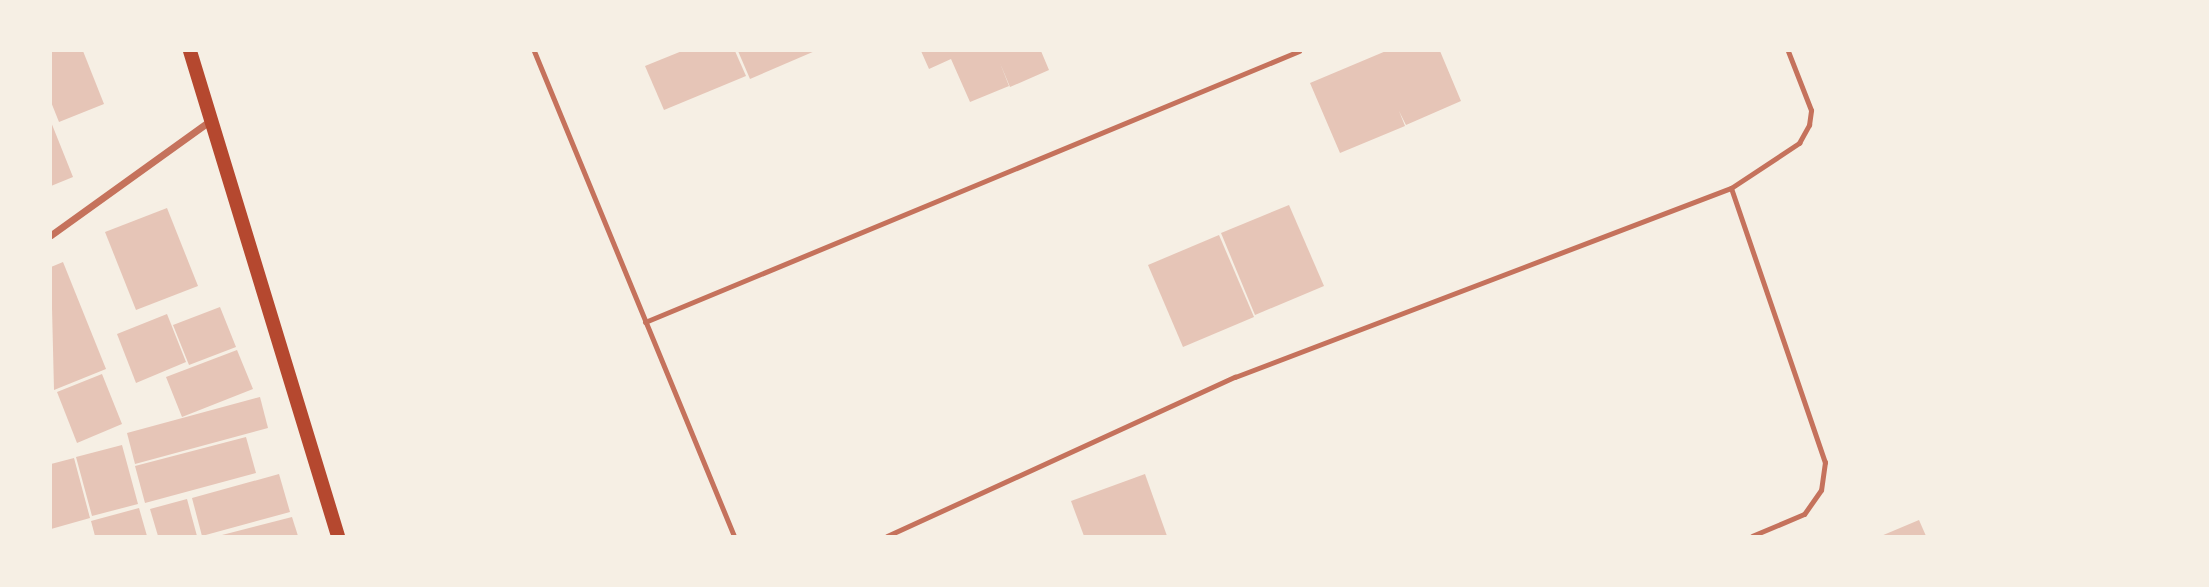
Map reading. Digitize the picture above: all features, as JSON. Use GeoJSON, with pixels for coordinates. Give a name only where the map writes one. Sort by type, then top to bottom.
{"type":"FeatureCollection","features":[{"type":"Feature","properties":{"kind":"main road"},"geometry":{"type":"LineString","coordinates":[[190,51],[208,122],[338,536]]}},
{"type":"Feature","properties":{"kind":"street"},"geometry":{"type":"LineString","coordinates":[[51,235],[208,122]]}},
{"type":"Feature","properties":{"kind":"lane"},"geometry":{"type":"LineString","coordinates":[[534,51],[734,536]]}},
{"type":"Feature","properties":{"kind":"lane"},"geometry":{"type":"LineString","coordinates":[[645,322],[1299,51]]}},
{"type":"Feature","properties":{"kind":"lane"},"geometry":{"type":"LineString","coordinates":[[887,536],[1235,377],[1731,188],[1799,143],[1809,125],[1811,110],[1788,51]]}},
{"type":"Feature","properties":{"kind":"lane"},"geometry":{"type":"LineString","coordinates":[[1731,188],[1825,462],[1821,490],[1804,514],[1752,536]]}},
{"type":"Feature","properties":{"kind":"building"},"geometry":{"type":"Polygon","coordinates":[[[51,51],[83,51],[104,104],[59,122],[51,102],[51,51]]]}},
{"type":"Feature","properties":{"kind":"building"},"geometry":{"type":"Polygon","coordinates":[[[682,51],[735,51],[746,76],[664,110],[645,66],[682,51]]]}},
{"type":"Feature","properties":{"kind":"building"},"geometry":{"type":"Polygon","coordinates":[[[738,51],[815,51],[750,79],[738,51]]]}},
{"type":"Feature","properties":{"kind":"building"},"geometry":{"type":"Polygon","coordinates":[[[921,51],[1041,51],[1049,70],[1010,87],[1000,63],[1009,86],[970,102],[951,59],[929,69],[921,51]]]}},
{"type":"Feature","properties":{"kind":"building"},"geometry":{"type":"Polygon","coordinates":[[[1386,51],[1440,51],[1461,101],[1406,125],[1399,111],[1405,126],[1340,153],[1310,83],[1386,51]]]}},
{"type":"Feature","properties":{"kind":"building"},"geometry":{"type":"Polygon","coordinates":[[[51,122],[73,177],[51,186],[51,122]]]}},
{"type":"Feature","properties":{"kind":"building"},"geometry":{"type":"Polygon","coordinates":[[[1289,205],[1324,286],[1255,315],[1221,233],[1289,205]]]}},
{"type":"Feature","properties":{"kind":"building"},"geometry":{"type":"Polygon","coordinates":[[[167,208],[198,286],[136,310],[105,232],[167,208]]]}},
{"type":"Feature","properties":{"kind":"building"},"geometry":{"type":"Polygon","coordinates":[[[1219,235],[1254,317],[1183,347],[1148,265],[1219,235]]]}},
{"type":"Feature","properties":{"kind":"building"},"geometry":{"type":"Polygon","coordinates":[[[63,262],[106,369],[54,390],[51,267],[63,262]]]}},
{"type":"Feature","properties":{"kind":"building"},"geometry":{"type":"Polygon","coordinates":[[[220,307],[236,347],[189,365],[173,325],[220,307]]]}},
{"type":"Feature","properties":{"kind":"building"},"geometry":{"type":"Polygon","coordinates":[[[167,314],[186,362],[136,383],[117,334],[167,314]]]}},
{"type":"Feature","properties":{"kind":"building"},"geometry":{"type":"Polygon","coordinates":[[[237,350],[253,389],[182,417],[166,377],[237,350]]]}},
{"type":"Feature","properties":{"kind":"building"},"geometry":{"type":"Polygon","coordinates":[[[102,374],[122,424],[77,443],[57,392],[102,374]]]}},
{"type":"Feature","properties":{"kind":"building"},"geometry":{"type":"Polygon","coordinates":[[[260,397],[268,428],[135,464],[127,433],[260,397]]]}},
{"type":"Feature","properties":{"kind":"building"},"geometry":{"type":"Polygon","coordinates":[[[246,437],[256,473],[145,503],[135,466],[246,437]]]}},
{"type":"Feature","properties":{"kind":"building"},"geometry":{"type":"Polygon","coordinates":[[[122,445],[138,504],[92,516],[76,457],[122,445]]]}},
{"type":"Feature","properties":{"kind":"building"},"geometry":{"type":"Polygon","coordinates":[[[74,458],[90,518],[51,529],[51,464],[74,458]]]}},
{"type":"Feature","properties":{"kind":"building"},"geometry":{"type":"Polygon","coordinates":[[[279,474],[290,512],[202,536],[192,498],[279,474]]]}},
{"type":"Feature","properties":{"kind":"building"},"geometry":{"type":"Polygon","coordinates":[[[1145,474],[1167,536],[1084,536],[1071,501],[1145,474]]]}},
{"type":"Feature","properties":{"kind":"building"},"geometry":{"type":"Polygon","coordinates":[[[187,499],[197,536],[158,536],[150,509],[187,499]]]}},
{"type":"Feature","properties":{"kind":"building"},"geometry":{"type":"Polygon","coordinates":[[[139,508],[147,536],[95,536],[91,521],[139,508]]]}},
{"type":"Feature","properties":{"kind":"building"},"geometry":{"type":"Polygon","coordinates":[[[292,517],[298,536],[222,536],[222,535],[292,517]]]}},
{"type":"Feature","properties":{"kind":"building"},"geometry":{"type":"Polygon","coordinates":[[[1919,520],[1926,536],[1881,536],[1919,520]]]}}]}
